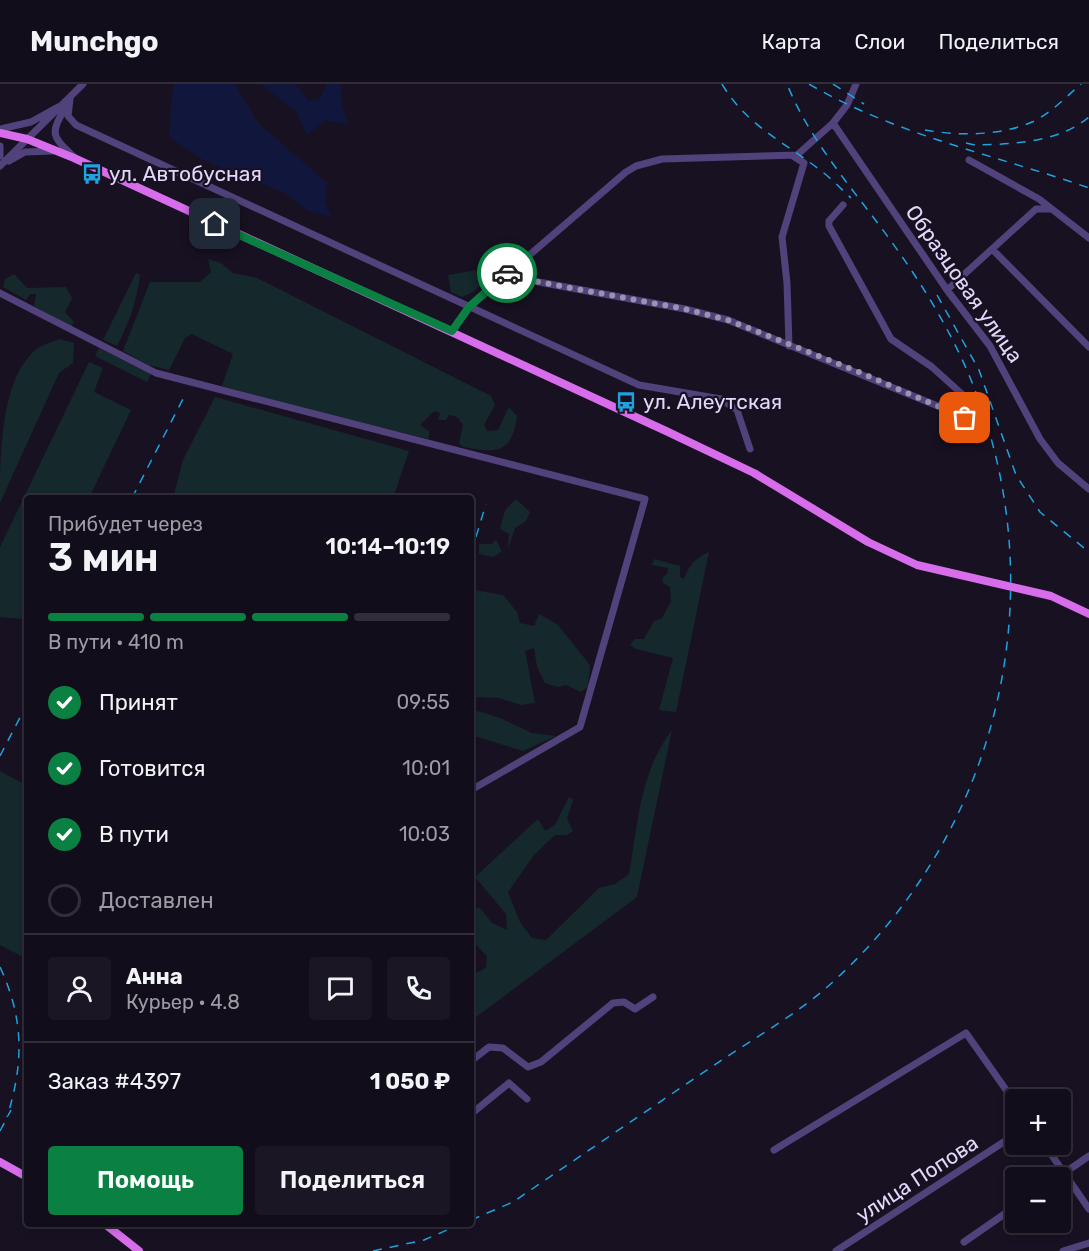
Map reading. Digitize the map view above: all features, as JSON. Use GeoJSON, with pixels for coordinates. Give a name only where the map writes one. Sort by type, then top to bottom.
{"type":"FeatureCollection","features":[{"type":"Feature","properties":{"kind":"main road"},"geometry":{"type":"LineString","coordinates":[[0,131],[74,158],[452,331],[754,473],[868,542],[917,565],[1051,596],[1089,614]]}},
{"type":"Feature","properties":{"kind":"main road"},"geometry":{"type":"LineString","coordinates":[[0,1162],[24,1175]]}},
{"type":"Feature","properties":{"kind":"main road"},"geometry":{"type":"LineString","coordinates":[[112,1227],[139,1251]]}},
{"type":"Feature","properties":{"kind":"street"},"geometry":{"type":"LineString","coordinates":[[0,167],[83,84]]}},
{"type":"Feature","properties":{"kind":"street"},"geometry":{"type":"LineString","coordinates":[[452,331],[469,307],[508,272],[636,166],[662,159],[794,156],[816,141],[833,123],[847,105],[856,84]]}},
{"type":"Feature","properties":{"kind":"street"},"geometry":{"type":"LineString","coordinates":[[0,131],[31,122],[70,99]]}},
{"type":"Feature","properties":{"kind":"street"},"geometry":{"type":"LineString","coordinates":[[70,99],[55,124],[54,132],[57,141],[74,158]]}},
{"type":"Feature","properties":{"kind":"street"},"geometry":{"type":"LineString","coordinates":[[70,99],[68,116],[76,125],[469,307],[639,385],[721,399],[737,410],[750,449]]}},
{"type":"Feature","properties":{"kind":"street","name":"Образцовая улица"},"geometry":{"type":"LineString","coordinates":[[833,123],[947,290],[1004,368],[1040,439],[1058,463],[1089,489]]}},
{"type":"Feature","properties":{"kind":"street"},"geometry":{"type":"LineString","coordinates":[[0,146],[0,156]]}},
{"type":"Feature","properties":{"kind":"street"},"geometry":{"type":"LineString","coordinates":[[0,167],[25,152],[47,150],[62,153]]}},
{"type":"Feature","properties":{"kind":"street"},"geometry":{"type":"LineString","coordinates":[[789,346],[787,283],[782,237],[804,163],[794,156]]}},
{"type":"Feature","properties":{"kind":"street"},"geometry":{"type":"LineString","coordinates":[[969,160],[1008,180],[1053,210],[1089,238]]}},
{"type":"Feature","properties":{"kind":"street"},"geometry":{"type":"LineString","coordinates":[[508,272],[517,278],[685,309],[728,320],[859,372],[963,418],[969,417],[973,404],[932,367],[889,336],[829,226],[830,221],[843,205]]}},
{"type":"Feature","properties":{"kind":"street"},"geometry":{"type":"LineString","coordinates":[[947,290],[1036,209],[1053,210]]}},
{"type":"Feature","properties":{"kind":"street"},"geometry":{"type":"LineString","coordinates":[[993,249],[1089,347]]}},
{"type":"Feature","properties":{"kind":"street"},"geometry":{"type":"LineString","coordinates":[[0,293],[156,373],[645,499],[580,727],[474,788]]}},
{"type":"Feature","properties":{"kind":"street"},"geometry":{"type":"LineString","coordinates":[[474,1059],[489,1047],[503,1048],[528,1067],[541,1062],[613,1003],[624,1002],[635,1009],[653,997]]}},
{"type":"Feature","properties":{"kind":"street"},"geometry":{"type":"LineString","coordinates":[[774,1150],[966,1033],[1005,1089]]}},
{"type":"Feature","properties":{"kind":"street"},"geometry":{"type":"LineString","coordinates":[[474,1111],[508,1083],[527,1099]]}},
{"type":"Feature","properties":{"kind":"street","name":"улица Попова"},"geometry":{"type":"LineString","coordinates":[[836,1251],[1005,1141]]}},
{"type":"Feature","properties":{"kind":"street"},"geometry":{"type":"LineString","coordinates":[[1071,1169],[1089,1156]]}},
{"type":"Feature","properties":{"kind":"street"},"geometry":{"type":"LineString","coordinates":[[1071,1188],[1089,1209]]}},
{"type":"Feature","properties":{"kind":"street"},"geometry":{"type":"LineString","coordinates":[[964,1242],[1005,1214]]}},
{"type":"Feature","properties":{"kind":"street"},"geometry":{"type":"LineString","coordinates":[[1063,1251],[1089,1243]]}},
{"type":"Feature","properties":{"kind":"green space"},"geometry":{"type":"Polygon","coordinates":[[[208,259],[221,263],[233,273],[257,278],[491,396],[495,405],[484,425],[487,431],[498,430],[509,407],[517,416],[511,438],[506,445],[493,450],[463,447],[459,443],[463,425],[457,417],[449,415],[446,420],[438,420],[440,413],[434,411],[420,425],[429,431],[429,439],[323,414],[222,386],[233,354],[192,334],[185,338],[169,370],[148,365],[123,351],[150,282],[200,282],[211,272],[208,259]]]}},
{"type":"Feature","properties":{"kind":"green space"},"geometry":{"type":"Polygon","coordinates":[[[494,267],[495,272],[473,292],[462,297],[451,292],[448,275],[494,267]]]}},
{"type":"Feature","properties":{"kind":"green space"},"geometry":{"type":"Polygon","coordinates":[[[136,273],[140,275],[135,303],[117,346],[103,340],[136,273]]]}},
{"type":"Feature","properties":{"kind":"green space"},"geometry":{"type":"Polygon","coordinates":[[[14,274],[27,288],[66,287],[72,298],[65,312],[74,322],[71,327],[34,306],[36,294],[30,294],[26,300],[3,287],[5,279],[14,274]]]}},
{"type":"Feature","properties":{"kind":"green space"},"geometry":{"type":"Polygon","coordinates":[[[59,339],[74,343],[73,363],[59,373],[0,503],[2,441],[9,397],[25,361],[38,348],[59,339]]]}},
{"type":"Feature","properties":{"kind":"green space"},"geometry":{"type":"Polygon","coordinates":[[[99,348],[151,374],[147,382],[95,356],[99,348]]]}},
{"type":"Feature","properties":{"kind":"green space"},"geometry":{"type":"Polygon","coordinates":[[[89,362],[103,368],[94,392],[131,410],[90,495],[25,495],[89,362]]]}},
{"type":"Feature","properties":{"kind":"green space"},"geometry":{"type":"Polygon","coordinates":[[[215,397],[409,451],[394,495],[174,495],[183,460],[215,397]]]}},
{"type":"Feature","properties":{"kind":"green space"},"geometry":{"type":"Polygon","coordinates":[[[24,497],[24,619],[0,617],[0,547],[24,497]]]}},
{"type":"Feature","properties":{"kind":"green space"},"geometry":{"type":"Polygon","coordinates":[[[516,499],[530,512],[526,521],[515,528],[508,549],[509,534],[500,529],[505,510],[516,499]]]}},
{"type":"Feature","properties":{"kind":"green space"},"geometry":{"type":"Polygon","coordinates":[[[496,540],[502,551],[494,557],[479,554],[479,544],[492,544],[496,540]]]}},
{"type":"Feature","properties":{"kind":"green space"},"geometry":{"type":"Polygon","coordinates":[[[709,552],[676,712],[659,710],[673,658],[636,649],[630,645],[635,639],[644,639],[654,621],[662,618],[671,601],[670,587],[663,583],[662,578],[667,574],[668,568],[652,565],[654,559],[680,566],[680,577],[684,579],[693,562],[709,552]]]}},
{"type":"Feature","properties":{"kind":"green space"},"geometry":{"type":"Polygon","coordinates":[[[474,590],[503,595],[517,612],[520,623],[534,626],[539,614],[557,624],[590,665],[588,687],[581,692],[566,685],[558,687],[545,683],[537,667],[534,648],[525,651],[535,703],[521,705],[499,698],[474,697],[474,590]]]}},
{"type":"Feature","properties":{"kind":"green space"},"geometry":{"type":"Polygon","coordinates":[[[478,711],[500,718],[532,733],[556,736],[523,751],[474,736],[474,712],[478,711]]]}},
{"type":"Feature","properties":{"kind":"green space"},"geometry":{"type":"Polygon","coordinates":[[[672,730],[637,897],[474,1019],[474,974],[486,968],[487,956],[474,943],[474,909],[480,908],[492,923],[507,930],[506,914],[475,877],[538,819],[545,831],[555,825],[569,797],[573,800],[567,819],[573,831],[567,835],[555,835],[534,855],[508,892],[520,922],[532,938],[546,940],[599,888],[615,884],[629,874],[642,799],[661,746],[672,730]]]}},
{"type":"Feature","properties":{"kind":"green space"},"geometry":{"type":"Polygon","coordinates":[[[0,771],[22,783],[24,780],[24,957],[0,945],[0,771]]]}},
{"type":"Feature","properties":{"kind":"water"},"geometry":{"type":"Polygon","coordinates":[[[173,84],[235,84],[258,123],[327,183],[325,201],[331,217],[306,210],[285,193],[203,160],[169,137],[173,84]]]}},
{"type":"Feature","properties":{"kind":"water"},"geometry":{"type":"Polygon","coordinates":[[[261,84],[295,84],[309,101],[321,98],[326,84],[340,84],[342,105],[348,125],[326,120],[307,135],[297,112],[261,84]]]}},
{"type":"Feature","properties":{"kind":"railway"},"geometry":{"type":"LineString","coordinates":[[722,84],[742,111],[754,122],[824,173],[851,198]]}},
{"type":"Feature","properties":{"kind":"railway"},"geometry":{"type":"LineString","coordinates":[[474,1219],[513,1202],[788,1017],[826,988],[886,926],[935,856],[972,781],[997,701],[1009,618],[1009,534],[994,450],[966,368],[941,319],[902,256],[834,166],[808,126],[787,84]]}},
{"type":"Feature","properties":{"kind":"railway"},"geometry":{"type":"LineString","coordinates":[[809,84],[842,102],[911,131],[1089,188]]}},
{"type":"Feature","properties":{"kind":"railway"},"geometry":{"type":"LineString","coordinates":[[833,84],[864,104]]}},
{"type":"Feature","properties":{"kind":"railway"},"geometry":{"type":"LineString","coordinates":[[925,130],[979,134],[1020,127],[1045,115],[1081,84]]}},
{"type":"Feature","properties":{"kind":"railway"},"geometry":{"type":"LineString","coordinates":[[966,143],[990,145],[1035,140],[1063,132],[1089,117]]}},
{"type":"Feature","properties":{"kind":"railway"},"geometry":{"type":"LineString","coordinates":[[937,295],[979,370],[1016,475],[1040,512],[1089,552]]}},
{"type":"Feature","properties":{"kind":"railway"},"geometry":{"type":"LineString","coordinates":[[134,495],[186,393]]}},
{"type":"Feature","properties":{"kind":"railway"},"geometry":{"type":"LineString","coordinates":[[474,543],[486,504]]}},
{"type":"Feature","properties":{"kind":"railway"},"geometry":{"type":"LineString","coordinates":[[0,756],[24,710]]}},
{"type":"Feature","properties":{"kind":"railway"},"geometry":{"type":"LineString","coordinates":[[0,967],[14,1005],[19,1041],[19,1060],[7,1117]]}},
{"type":"Feature","properties":{"kind":"railway"},"geometry":{"type":"LineString","coordinates":[[0,1131],[11,1110]]}},
{"type":"Feature","properties":{"kind":"railway"},"geometry":{"type":"LineString","coordinates":[[373,1251],[424,1240],[454,1227]]}},
{"type":"Feature","properties":{"kind":"way so far"},"geometry":{"type":"LineString","coordinates":[[507,273],[517,278],[685,309],[728,320],[822,360],[859,372],[965,418]]}},
{"type":"Feature","properties":{"kind":"place","name":"ул. Автобусная"},"geometry":{"type":"Point","coordinates":[92,174]}},
{"type":"Feature","properties":{"kind":"place","name":"ул. Алеутская"},"geometry":{"type":"Point","coordinates":[626,402]}},
{"type":"Feature","properties":{"kind":"route"},"geometry":{"type":"LineString","coordinates":[[215,224],[452,331],[469,307],[507,273]]}}]}
